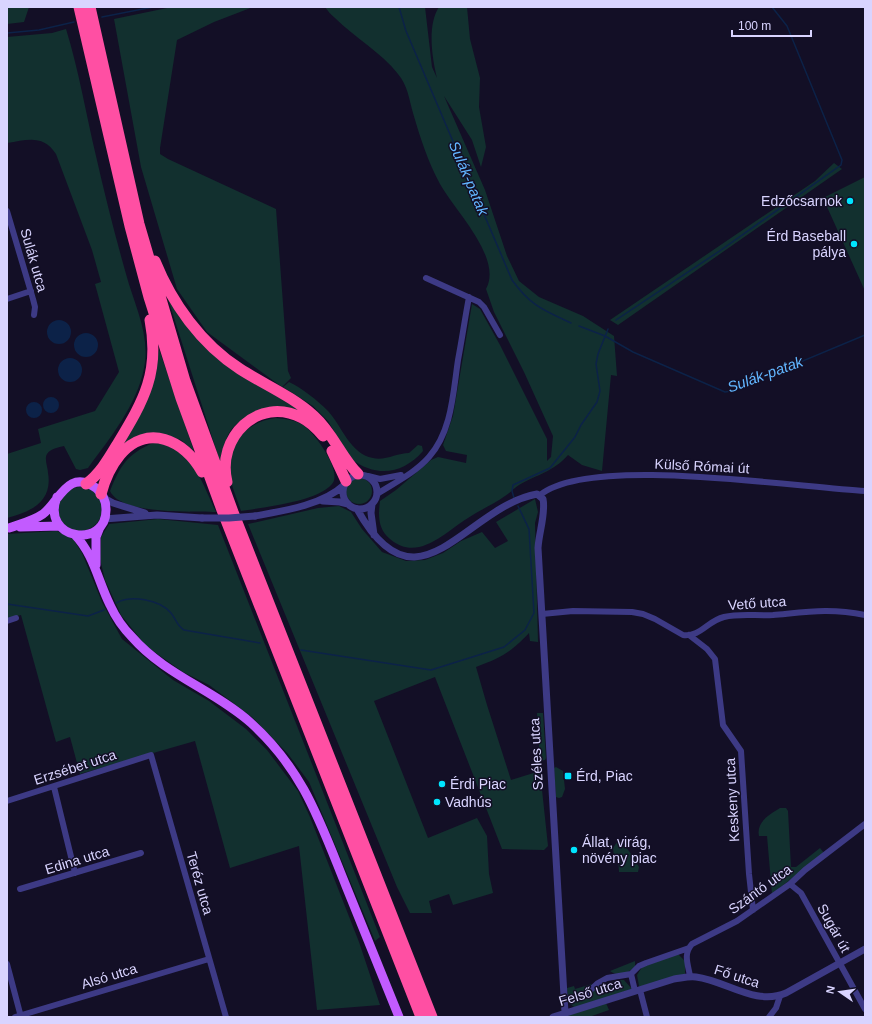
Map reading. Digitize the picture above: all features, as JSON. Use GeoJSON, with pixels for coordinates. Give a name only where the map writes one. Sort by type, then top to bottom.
{"type":"FeatureCollection","features":[{"type":"Feature","properties":{"kind":"highway"},"geometry":{"type":"LineString","coordinates":[[80,7],[138,257],[170,364],[432,1017]]}},
{"type":"Feature","properties":{"kind":"highway"},"geometry":{"type":"LineString","coordinates":[[90,7],[130,190],[149,263],[181,368],[228,511],[422,1017]]}},
{"type":"Feature","properties":{"kind":"highway"},"geometry":{"type":"LineString","coordinates":[[130,190],[140,210],[151,251],[160,272],[186,318],[204,339],[227,360],[295,401],[315,416],[327,430],[348,465],[363,476]]}},
{"type":"Feature","properties":{"kind":"highway"},"geometry":{"type":"LineString","coordinates":[[86,484],[99,472],[134,417],[144,396],[151,373],[153,348],[152,330],[138,257]]}},
{"type":"Feature","properties":{"kind":"highway"},"geometry":{"type":"LineString","coordinates":[[228,511],[231,495],[225,470],[228,449],[234,435],[240,428],[263,415],[273,413],[288,414],[299,416],[310,423],[328,444],[345,483]]}},
{"type":"Feature","properties":{"kind":"highway"},"geometry":{"type":"LineString","coordinates":[[103,496],[109,470],[123,452],[140,441],[158,438],[173,442],[184,448],[192,456],[228,511]]}},
{"type":"Feature","properties":{"kind":"main road"},"geometry":{"type":"LineString","coordinates":[[8,529],[44,514],[67,486],[78,483],[94,487],[103,496],[106,509],[96,537],[96,570]]}},
{"type":"Feature","properties":{"kind":"main road"},"geometry":{"type":"LineString","coordinates":[[57,497],[54,512],[60,526],[68,533],[75,535],[88,534],[102,523]]}},
{"type":"Feature","properties":{"kind":"main road"},"geometry":{"type":"LineString","coordinates":[[8,529],[60,526]]}},
{"type":"Feature","properties":{"kind":"main road"},"geometry":{"type":"LineString","coordinates":[[75,535],[86,548],[114,612],[138,644],[157,661],[207,691],[251,724],[279,754],[302,784],[318,816],[399,1017]]}},
{"type":"Feature","properties":{"kind":"street","name":"Sulák utca"},"geometry":{"type":"LineString","coordinates":[[7,211],[35,308],[34,315]]}},
{"type":"Feature","properties":{"kind":"street"},"geometry":{"type":"LineString","coordinates":[[426,278],[469,297],[484,307],[500,335]]}},
{"type":"Feature","properties":{"kind":"street"},"geometry":{"type":"LineString","coordinates":[[7,299],[30,291]]}},
{"type":"Feature","properties":{"kind":"street"},"geometry":{"type":"LineString","coordinates":[[376,494],[416,469],[435,450],[447,423],[469,297]]}},
{"type":"Feature","properties":{"kind":"street"},"geometry":{"type":"LineString","coordinates":[[103,496],[134,510],[156,515],[229,518],[255,516],[318,501],[334,494],[345,483],[363,476],[380,479],[393,478],[409,473]]}},
{"type":"Feature","properties":{"kind":"street","name":"Külső Római út"},"geometry":{"type":"LineString","coordinates":[[540,495],[550,488],[566,483],[598,477],[628,475],[730,479],[865,491]]}},
{"type":"Feature","properties":{"kind":"street"},"geometry":{"type":"LineString","coordinates":[[363,476],[375,484],[376,494],[372,504],[371,514],[374,535]]}},
{"type":"Feature","properties":{"kind":"street"},"geometry":{"type":"LineString","coordinates":[[345,483],[343,495],[348,504]]}},
{"type":"Feature","properties":{"kind":"street"},"geometry":{"type":"LineString","coordinates":[[318,501],[348,504],[357,509],[369,530],[380,542],[395,552],[408,556],[424,556],[447,546],[485,518],[506,506],[532,495],[540,495]]}},
{"type":"Feature","properties":{"kind":"street","name":"Széles utca"},"geometry":{"type":"LineString","coordinates":[[540,495],[544,504],[538,548],[565,1014]]}},
{"type":"Feature","properties":{"kind":"street"},"geometry":{"type":"LineString","coordinates":[[357,509],[368,507],[372,504]]}},
{"type":"Feature","properties":{"kind":"street"},"geometry":{"type":"LineString","coordinates":[[102,523],[156,515]]}},
{"type":"Feature","properties":{"kind":"street","name":"Vető utca"},"geometry":{"type":"LineString","coordinates":[[689,636],[702,631],[719,618],[734,615],[772,615],[825,610],[865,615]]}},
{"type":"Feature","properties":{"kind":"street"},"geometry":{"type":"LineString","coordinates":[[542,614],[573,611],[632,612],[643,614],[683,635],[689,636]]}},
{"type":"Feature","properties":{"kind":"street"},"geometry":{"type":"LineString","coordinates":[[7,621],[16,618]]}},
{"type":"Feature","properties":{"kind":"street","name":"Keskeny utca"},"geometry":{"type":"LineString","coordinates":[[689,636],[707,649],[715,659],[723,725],[741,751],[748,874],[752,910]]}},
{"type":"Feature","properties":{"kind":"street","name":"Erzsébet utca"},"geometry":{"type":"LineString","coordinates":[[7,801],[151,755]]}},
{"type":"Feature","properties":{"kind":"street","name":"Teréz utca"},"geometry":{"type":"LineString","coordinates":[[151,755],[226,1017]]}},
{"type":"Feature","properties":{"kind":"street"},"geometry":{"type":"LineString","coordinates":[[54,787],[75,873]]}},
{"type":"Feature","properties":{"kind":"street","name":"Szántó utca"},"geometry":{"type":"LineString","coordinates":[[688,948],[692,944],[733,924],[790,884],[805,870],[865,824]]}},
{"type":"Feature","properties":{"kind":"street","name":"Edina utca"},"geometry":{"type":"LineString","coordinates":[[20,889],[141,853]]}},
{"type":"Feature","properties":{"kind":"street","name":"Sugár út"},"geometry":{"type":"LineString","coordinates":[[790,884],[801,893],[865,1009]]}},
{"type":"Feature","properties":{"kind":"street"},"geometry":{"type":"LineString","coordinates":[[688,948],[686,956],[690,976]]}},
{"type":"Feature","properties":{"kind":"street","name":"Felső utca"},"geometry":{"type":"LineString","coordinates":[[583,997],[607,978],[631,974],[646,963],[688,948]]}},
{"type":"Feature","properties":{"kind":"street","name":"Fő utca"},"geometry":{"type":"LineString","coordinates":[[637,991],[690,976],[770,998],[780,996],[865,949]]}},
{"type":"Feature","properties":{"kind":"street","name":"Alsó utca"},"geometry":{"type":"LineString","coordinates":[[19,1016],[209,959]]}},
{"type":"Feature","properties":{"kind":"street"},"geometry":{"type":"LineString","coordinates":[[7,964],[19,1016]]}},
{"type":"Feature","properties":{"kind":"street","name":"Felső utca"},"geometry":{"type":"LineString","coordinates":[[553,1017],[637,991],[631,974]]}},
{"type":"Feature","properties":{"kind":"street"},"geometry":{"type":"LineString","coordinates":[[637,991],[647,1017]]}},
{"type":"Feature","properties":{"kind":"street"},"geometry":{"type":"LineString","coordinates":[[769,1017],[776,1008],[780,996]]}},
{"type":"Feature","properties":{"kind":"green space"},"geometry":{"type":"Polygon","coordinates":[[[7,7],[29,7],[24,22],[7,24],[7,7]]]}},
{"type":"Feature","properties":{"kind":"green space"},"geometry":{"type":"Polygon","coordinates":[[[172,7],[253,7],[214,22],[177,40],[160,154],[276,209],[288,371],[291,378],[282,387],[207,332],[177,289],[141,167],[114,19],[172,7]]]}},
{"type":"Feature","properties":{"kind":"green space"},"geometry":{"type":"Polygon","coordinates":[[[325,7],[425,7],[432,67],[437,78],[432,51],[432,32],[435,14],[439,7],[467,7],[470,39],[480,78],[479,107],[486,147],[481,167],[472,140],[444,96],[485,190],[507,256],[519,281],[539,297],[583,316],[614,336],[617,376],[611,375],[602,471],[582,465],[568,455],[551,469],[519,485],[501,499],[473,515],[441,537],[421,547],[411,548],[400,546],[386,535],[380,522],[380,501],[396,490],[431,460],[438,457],[466,463],[467,455],[446,451],[443,445],[453,416],[472,304],[480,309],[500,345],[547,439],[547,461],[551,457],[553,436],[524,372],[494,312],[486,289],[490,277],[488,263],[483,249],[436,176],[421,140],[404,83],[384,59],[343,25],[325,7]]]}},
{"type":"Feature","properties":{"kind":"green space"},"geometry":{"type":"Polygon","coordinates":[[[66,29],[79,77],[110,215],[126,274],[141,320],[146,356],[140,382],[129,408],[114,433],[88,468],[80,470],[76,469],[64,446],[50,451],[46,456],[49,483],[44,498],[32,509],[7,518],[7,454],[41,443],[38,429],[95,411],[119,372],[95,284],[101,282],[92,250],[56,154],[46,143],[40,141],[28,140],[7,143],[7,37],[52,33],[66,29]]]}},
{"type":"Feature","properties":{"kind":"green space"},"geometry":{"type":"Polygon","coordinates":[[[834,163],[842,169],[618,325],[610,320],[815,181],[834,163]]]}},
{"type":"Feature","properties":{"kind":"green space","name":"Érd Baseball pálya"},"geometry":{"type":"Polygon","coordinates":[[[865,177],[865,291],[823,198],[865,177]]]}},
{"type":"Feature","properties":{"kind":"green space"},"geometry":{"type":"Polygon","coordinates":[[[168,299],[180,318],[303,412],[277,407],[262,409],[250,415],[239,422],[231,430],[225,442],[220,462],[168,299]]]}},
{"type":"Feature","properties":{"kind":"green space"},"geometry":{"type":"Polygon","coordinates":[[[159,349],[194,451],[181,440],[167,435],[116,454],[152,386],[159,349]]]}},
{"type":"Feature","properties":{"kind":"green space"},"geometry":{"type":"Polygon","coordinates":[[[289,382],[304,391],[324,407],[333,417],[352,445],[365,455],[378,459],[386,458],[409,453],[418,445],[422,446],[423,451],[407,465],[398,469],[380,471],[361,465],[351,459],[328,421],[313,406],[283,387],[289,382]]]}},
{"type":"Feature","properties":{"kind":"green space"},"geometry":{"type":"Polygon","coordinates":[[[276,418],[297,422],[308,429],[314,436],[331,462],[334,471],[332,484],[325,490],[315,495],[290,503],[241,511],[231,482],[230,458],[233,448],[245,431],[254,425],[276,418]]]}},
{"type":"Feature","properties":{"kind":"green space"},"geometry":{"type":"Polygon","coordinates":[[[153,443],[173,446],[186,455],[201,479],[216,512],[175,511],[142,508],[117,499],[110,491],[117,474],[131,456],[153,443]]]}},
{"type":"Feature","properties":{"kind":"green space"},"geometry":{"type":"Polygon","coordinates":[[[359,478],[368,482],[372,491],[368,500],[359,504],[350,500],[346,491],[350,482],[359,478]]]}},
{"type":"Feature","properties":{"kind":"green space"},"geometry":{"type":"Polygon","coordinates":[[[80,487],[92,491],[98,497],[102,509],[98,521],[92,527],[80,531],[68,527],[62,521],[58,509],[62,497],[68,491],[80,487]]]}},
{"type":"Feature","properties":{"kind":"green space"},"geometry":{"type":"Polygon","coordinates":[[[535,499],[538,512],[535,523],[538,642],[530,641],[529,633],[505,654],[476,667],[511,780],[540,771],[548,846],[544,850],[502,849],[435,677],[374,701],[428,838],[477,818],[487,836],[489,874],[493,893],[453,905],[449,894],[429,901],[432,913],[410,913],[397,887],[248,524],[318,508],[339,506],[351,512],[362,529],[382,552],[406,561],[425,560],[443,553],[461,541],[482,532],[495,548],[508,541],[496,522],[535,499]]]}},
{"type":"Feature","properties":{"kind":"green space"},"geometry":{"type":"Polygon","coordinates":[[[158,519],[218,525],[380,937],[375,941],[309,782],[288,754],[252,717],[209,685],[183,672],[146,646],[121,615],[105,580],[100,559],[101,537],[109,524],[158,519]]]}},
{"type":"Feature","properties":{"kind":"green space"},"geometry":{"type":"Polygon","coordinates":[[[57,531],[73,539],[82,553],[102,602],[122,639],[173,680],[209,701],[246,729],[267,750],[298,791],[310,817],[359,942],[380,1005],[317,1010],[299,846],[230,868],[195,741],[80,774],[70,737],[56,742],[21,615],[7,619],[7,534],[57,531]]]}},
{"type":"Feature","properties":{"kind":"green space"},"geometry":{"type":"Polygon","coordinates":[[[537,713],[543,713],[546,758],[545,760],[540,761],[537,713]]]}},
{"type":"Feature","properties":{"kind":"green space"},"geometry":{"type":"Polygon","coordinates":[[[556,767],[563,771],[565,789],[562,797],[559,798],[556,797],[554,768],[556,767]]]}},
{"type":"Feature","properties":{"kind":"green space"},"geometry":{"type":"Polygon","coordinates":[[[780,808],[786,808],[788,811],[791,867],[796,867],[820,848],[824,853],[772,894],[767,836],[759,836],[759,831],[765,819],[780,808]]]}},
{"type":"Feature","properties":{"kind":"green space"},"geometry":{"type":"Polygon","coordinates":[[[617,842],[630,852],[639,867],[638,872],[619,872],[618,857],[614,857],[613,848],[617,842]]]}},
{"type":"Feature","properties":{"kind":"green space"},"geometry":{"type":"Polygon","coordinates":[[[678,954],[685,961],[685,974],[640,987],[639,986],[637,975],[642,967],[678,954]]]}},
{"type":"Feature","properties":{"kind":"green space"},"geometry":{"type":"Polygon","coordinates":[[[635,961],[635,967],[629,971],[616,974],[610,971],[635,961]]]}},
{"type":"Feature","properties":{"kind":"green space"},"geometry":{"type":"Polygon","coordinates":[[[624,980],[632,989],[575,1008],[568,1002],[567,988],[574,986],[575,989],[592,984],[586,992],[578,996],[579,1000],[584,999],[600,985],[624,980]]]}},
{"type":"Feature","properties":{"kind":"green space"},"geometry":{"type":"Polygon","coordinates":[[[606,1003],[609,1010],[589,1017],[562,1017],[606,1003]]]}},
{"type":"Feature","properties":{"kind":"water"},"geometry":{"type":"Polygon","coordinates":[[[59,320],[68,323],[71,332],[68,341],[59,344],[50,341],[47,332],[50,323],[59,320]]]}},
{"type":"Feature","properties":{"kind":"water"},"geometry":{"type":"Polygon","coordinates":[[[86,333],[95,336],[98,345],[95,354],[86,357],[77,354],[74,345],[77,336],[86,333]]]}},
{"type":"Feature","properties":{"kind":"water"},"geometry":{"type":"Polygon","coordinates":[[[70,358],[79,361],[82,370],[79,379],[70,382],[61,379],[58,370],[61,361],[70,358]]]}},
{"type":"Feature","properties":{"kind":"water"},"geometry":{"type":"Polygon","coordinates":[[[51,397],[58,402],[59,405],[54,412],[51,413],[44,408],[43,405],[48,398],[51,397]]]}},
{"type":"Feature","properties":{"kind":"water"},"geometry":{"type":"Polygon","coordinates":[[[34,402],[41,407],[42,410],[37,417],[34,418],[27,413],[26,410],[31,403],[34,402]]]}},
{"type":"Feature","properties":{"kind":"waterway","name":"Sulák-patak"},"geometry":{"type":"LineString","coordinates":[[102,17],[153,7]]}},
{"type":"Feature","properties":{"kind":"waterway","name":"Sulák-patak"},"geometry":{"type":"LineString","coordinates":[[399,7],[406,31],[512,280],[532,302],[571,323]]}},
{"type":"Feature","properties":{"kind":"waterway"},"geometry":{"type":"LineString","coordinates":[[616,320],[721,250],[841,165],[842,160],[787,26],[772,7]]}},
{"type":"Feature","properties":{"kind":"waterway","name":"Sulák-patak"},"geometry":{"type":"LineString","coordinates":[[7,33],[39,30],[74,22]]}},
{"type":"Feature","properties":{"kind":"waterway","name":"Sulák-patak"},"geometry":{"type":"LineString","coordinates":[[579,326],[605,336],[633,352],[725,392],[731,391],[865,335]]}},
{"type":"Feature","properties":{"kind":"waterway"},"geometry":{"type":"LineString","coordinates":[[514,498],[512,491],[513,485],[550,468],[575,437],[581,425],[597,402],[600,391],[596,364],[598,354],[608,329]]}},
{"type":"Feature","properties":{"kind":"waterway"},"geometry":{"type":"LineString","coordinates":[[301,650],[431,670],[504,647],[525,630],[534,613],[529,529],[518,506]]}},
{"type":"Feature","properties":{"kind":"waterway"},"geometry":{"type":"LineString","coordinates":[[116,603],[129,599],[145,600],[159,604],[166,608],[184,630],[260,643]]}},
{"type":"Feature","properties":{"kind":"waterway"},"geometry":{"type":"LineString","coordinates":[[7,604],[88,616],[104,610]]}},
{"type":"Feature","properties":{"kind":"place","name":"Edzőcsarnok"},"geometry":{"type":"Point","coordinates":[850,201]}},
{"type":"Feature","properties":{"kind":"place","name":"Érd Baseball pálya"},"geometry":{"type":"Point","coordinates":[854,244]}},
{"type":"Feature","properties":{"kind":"place","name":"Érd, Piac"},"geometry":{"type":"Point","coordinates":[568,776]}},
{"type":"Feature","properties":{"kind":"place","name":"Érdi Piac"},"geometry":{"type":"Point","coordinates":[442,784]}},
{"type":"Feature","properties":{"kind":"place","name":"Vadhús"},"geometry":{"type":"Point","coordinates":[437,802]}},
{"type":"Feature","properties":{"kind":"place","name":"Állat, virág, növény piac"},"geometry":{"type":"Point","coordinates":[574,850]}}]}
